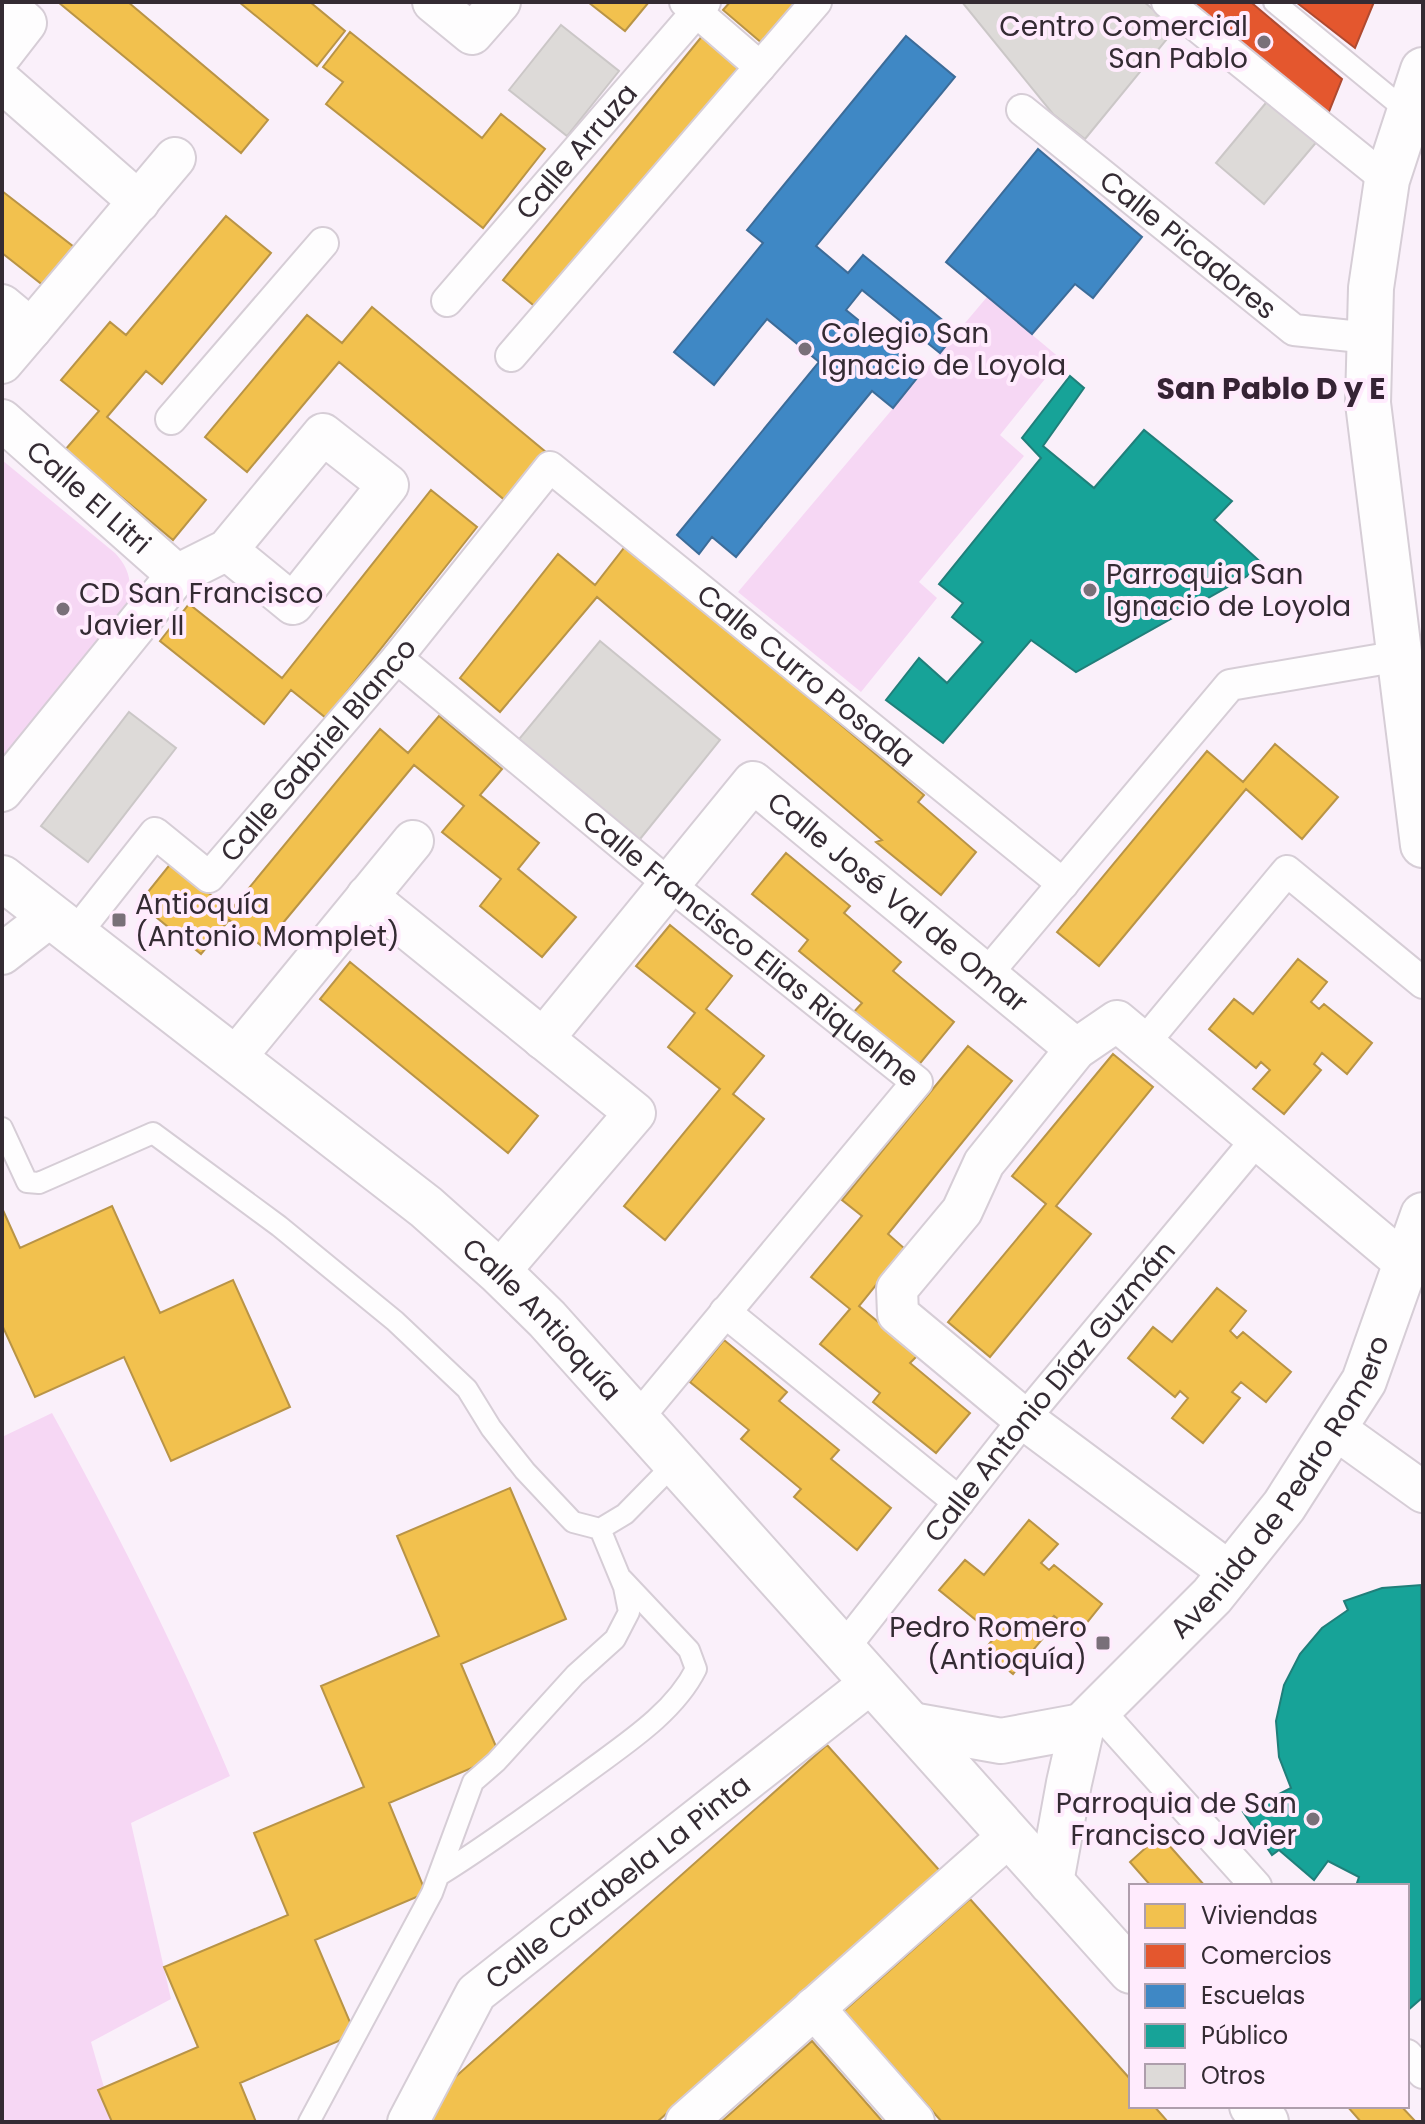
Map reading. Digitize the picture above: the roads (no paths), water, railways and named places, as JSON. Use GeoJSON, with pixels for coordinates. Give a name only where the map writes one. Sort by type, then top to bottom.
{"type":"FeatureCollection","features":[{"type":"Feature","properties":{"kind":"street"},"geometry":{"type":"LineString","coordinates":[[2,2],[26,23],[2,54]]}},
{"type":"Feature","properties":{"kind":"street"},"geometry":{"type":"LineString","coordinates":[[433,2],[472,34],[500,2]]}},
{"type":"Feature","properties":{"kind":"street"},"geometry":{"type":"LineString","coordinates":[[511,356],[816,2]]}},
{"type":"Feature","properties":{"kind":"street"},"geometry":{"type":"LineString","coordinates":[[1167,2],[1387,180]]}},
{"type":"Feature","properties":{"kind":"street"},"geometry":{"type":"LineString","coordinates":[[695,5],[760,67]]}},
{"type":"Feature","properties":{"kind":"street","name":"Calle Arruza"},"geometry":{"type":"LineString","coordinates":[[447,301],[695,5]]}},
{"type":"Feature","properties":{"kind":"street"},"geometry":{"type":"LineString","coordinates":[[1423,70],[1387,180],[1371,288],[1368,403],[1420,796],[1423,845]]}},
{"type":"Feature","properties":{"kind":"street"},"geometry":{"type":"LineString","coordinates":[[2,82],[139,202]]}},
{"type":"Feature","properties":{"kind":"street","name":"Calle Picadores"},"geometry":{"type":"LineString","coordinates":[[1022,110],[1294,330],[1370,338]]}},
{"type":"Feature","properties":{"kind":"street"},"geometry":{"type":"LineString","coordinates":[[2,363],[16,317],[139,202],[175,158]]}},
{"type":"Feature","properties":{"kind":"street"},"geometry":{"type":"LineString","coordinates":[[171,419],[323,243]]}},
{"type":"Feature","properties":{"kind":"street","name":"Calle El Litri"},"geometry":{"type":"LineString","coordinates":[[2,420],[177,575]]}},
{"type":"Feature","properties":{"kind":"street","name":"Calle Gabriel Blanco"},"geometry":{"type":"LineString","coordinates":[[2,954],[63,925],[155,833],[209,877],[397,658],[550,467]]}},
{"type":"Feature","properties":{"kind":"street","name":"Calle Curro Posada"},"geometry":{"type":"LineString","coordinates":[[550,467],[1063,884]]}},
{"type":"Feature","properties":{"kind":"street"},"geometry":{"type":"LineString","coordinates":[[2,791],[177,575],[227,550]]}},
{"type":"Feature","properties":{"kind":"street"},"geometry":{"type":"LineString","coordinates":[[986,975],[1230,685],[1400,656]]}},
{"type":"Feature","properties":{"kind":"street","name":"Calle Francisco Elias Riquelme"},"geometry":{"type":"LineString","coordinates":[[397,658],[669,884],[917,1082],[637,1419]]}},
{"type":"Feature","properties":{"kind":"street","name":"Calle José Val de Omar"},"geometry":{"type":"LineString","coordinates":[[543,1039],[753,782],[1076,1049]]}},
{"type":"Feature","properties":{"kind":"street"},"geometry":{"type":"LineString","coordinates":[[234,1059],[413,841]]}},
{"type":"Feature","properties":{"kind":"street"},"geometry":{"type":"LineString","coordinates":[[1145,1042],[1287,871],[1423,983]]}},
{"type":"Feature","properties":{"kind":"street","name":"Calle Antioquía"},"geometry":{"type":"LineString","coordinates":[[2,878],[426,1207],[499,1272],[547,1319],[1129,1969]]}},
{"type":"Feature","properties":{"kind":"street"},"geometry":{"type":"LineString","coordinates":[[367,896],[635,1113],[499,1272]]}},
{"type":"Feature","properties":{"kind":"street"},"geometry":{"type":"LineString","coordinates":[[1232,1574],[1024,1419],[898,1314],[897,1289],[962,1211],[984,1163],[1076,1049],[1117,1021],[1406,1264]]}},
{"type":"Feature","properties":{"kind":"street","name":"Calle Antonio Díaz Guzmán"},"geometry":{"type":"LineString","coordinates":[[843,1649],[1024,1419],[1258,1138]]}},
{"type":"Feature","properties":{"kind":"street","name":"Avenida de Pedro Romero"},"geometry":{"type":"LineString","coordinates":[[1090,1718],[1232,1574],[1284,1506],[1364,1381],[1423,1215]]}},
{"type":"Feature","properties":{"kind":"street"},"geometry":{"type":"LineString","coordinates":[[725,1312],[959,1502]]}},
{"type":"Feature","properties":{"kind":"street"},"geometry":{"type":"LineString","coordinates":[[1334,1428],[1423,1492]]}},
{"type":"Feature","properties":{"kind":"street","name":"Calle Carabela La Pinta"},"geometry":{"type":"LineString","coordinates":[[408,2122],[476,1993],[872,1682]]}},
{"type":"Feature","properties":{"kind":"street"},"geometry":{"type":"LineString","coordinates":[[911,1725],[1001,1741],[1090,1718]]}},
{"type":"Feature","properties":{"kind":"street"},"geometry":{"type":"LineString","coordinates":[[1051,1882],[1069,1783],[1090,1718]]}},
{"type":"Feature","properties":{"kind":"street"},"geometry":{"type":"LineString","coordinates":[[1090,1718],[1254,1884]]}},
{"type":"Feature","properties":{"kind":"street"},"geometry":{"type":"LineString","coordinates":[[686,2122],[1010,1835]]}},
{"type":"Feature","properties":{"kind":"street"},"geometry":{"type":"LineString","coordinates":[[814,2008],[914,2122]]}},
{"type":"Feature","properties":{"kind":"street"},"geometry":{"type":"LineString","coordinates":[[1409,2057],[1423,2073]]}},
{"type":"Feature","properties":{"kind":"lane"},"geometry":{"type":"LineString","coordinates":[[1274,2],[1409,113]]}},
{"type":"Feature","properties":{"kind":"lane"},"geometry":{"type":"LineString","coordinates":[[2,1128],[27,1182],[39,1183],[153,1133],[279,1226],[395,1321],[467,1389],[516,1460],[573,1522],[600,1529],[625,1514],[676,1462]]}},
{"type":"Feature","properties":{"kind":"lane"},"geometry":{"type":"LineString","coordinates":[[309,2122],[441,1874],[473,1782],[496,1762],[575,1675],[615,1639],[629,1612],[620,1576],[600,1529]]}},
{"type":"Feature","properties":{"kind":"lane"},"geometry":{"type":"LineString","coordinates":[[441,1874],[492,1843],[639,1733],[687,1688],[696,1669],[689,1650],[620,1576]]}},
{"type":"Feature","properties":{"kind":"place","name":"Centro Comercial San Pablo"},"geometry":{"type":"Point","coordinates":[1264,42]}},
{"type":"Feature","properties":{"kind":"place","name":"Colegio San Ignacio de Loyola"},"geometry":{"type":"Point","coordinates":[805,349]}},
{"type":"Feature","properties":{"kind":"place","name":"Parroquia San Ignacio de Loyola"},"geometry":{"type":"Point","coordinates":[1090,590]}},
{"type":"Feature","properties":{"kind":"place","name":"CD San Francisco Javier II"},"geometry":{"type":"Point","coordinates":[63,609]}},
{"type":"Feature","properties":{"kind":"place","name":"Antioquía (Antonio Momplet)"},"geometry":{"type":"Point","coordinates":[119,920]}},
{"type":"Feature","properties":{"kind":"place","name":"Pedro Romero (Antioquía)"},"geometry":{"type":"Point","coordinates":[1103,1643]}},
{"type":"Feature","properties":{"kind":"place","name":"Parroquia de San Francisco Javier"},"geometry":{"type":"Point","coordinates":[1313,1819]}},
{"type":"Feature","properties":{"kind":"district","name":"San Pablo D y E"},"geometry":{"type":"Point","coordinates":[1271,388]}}]}
